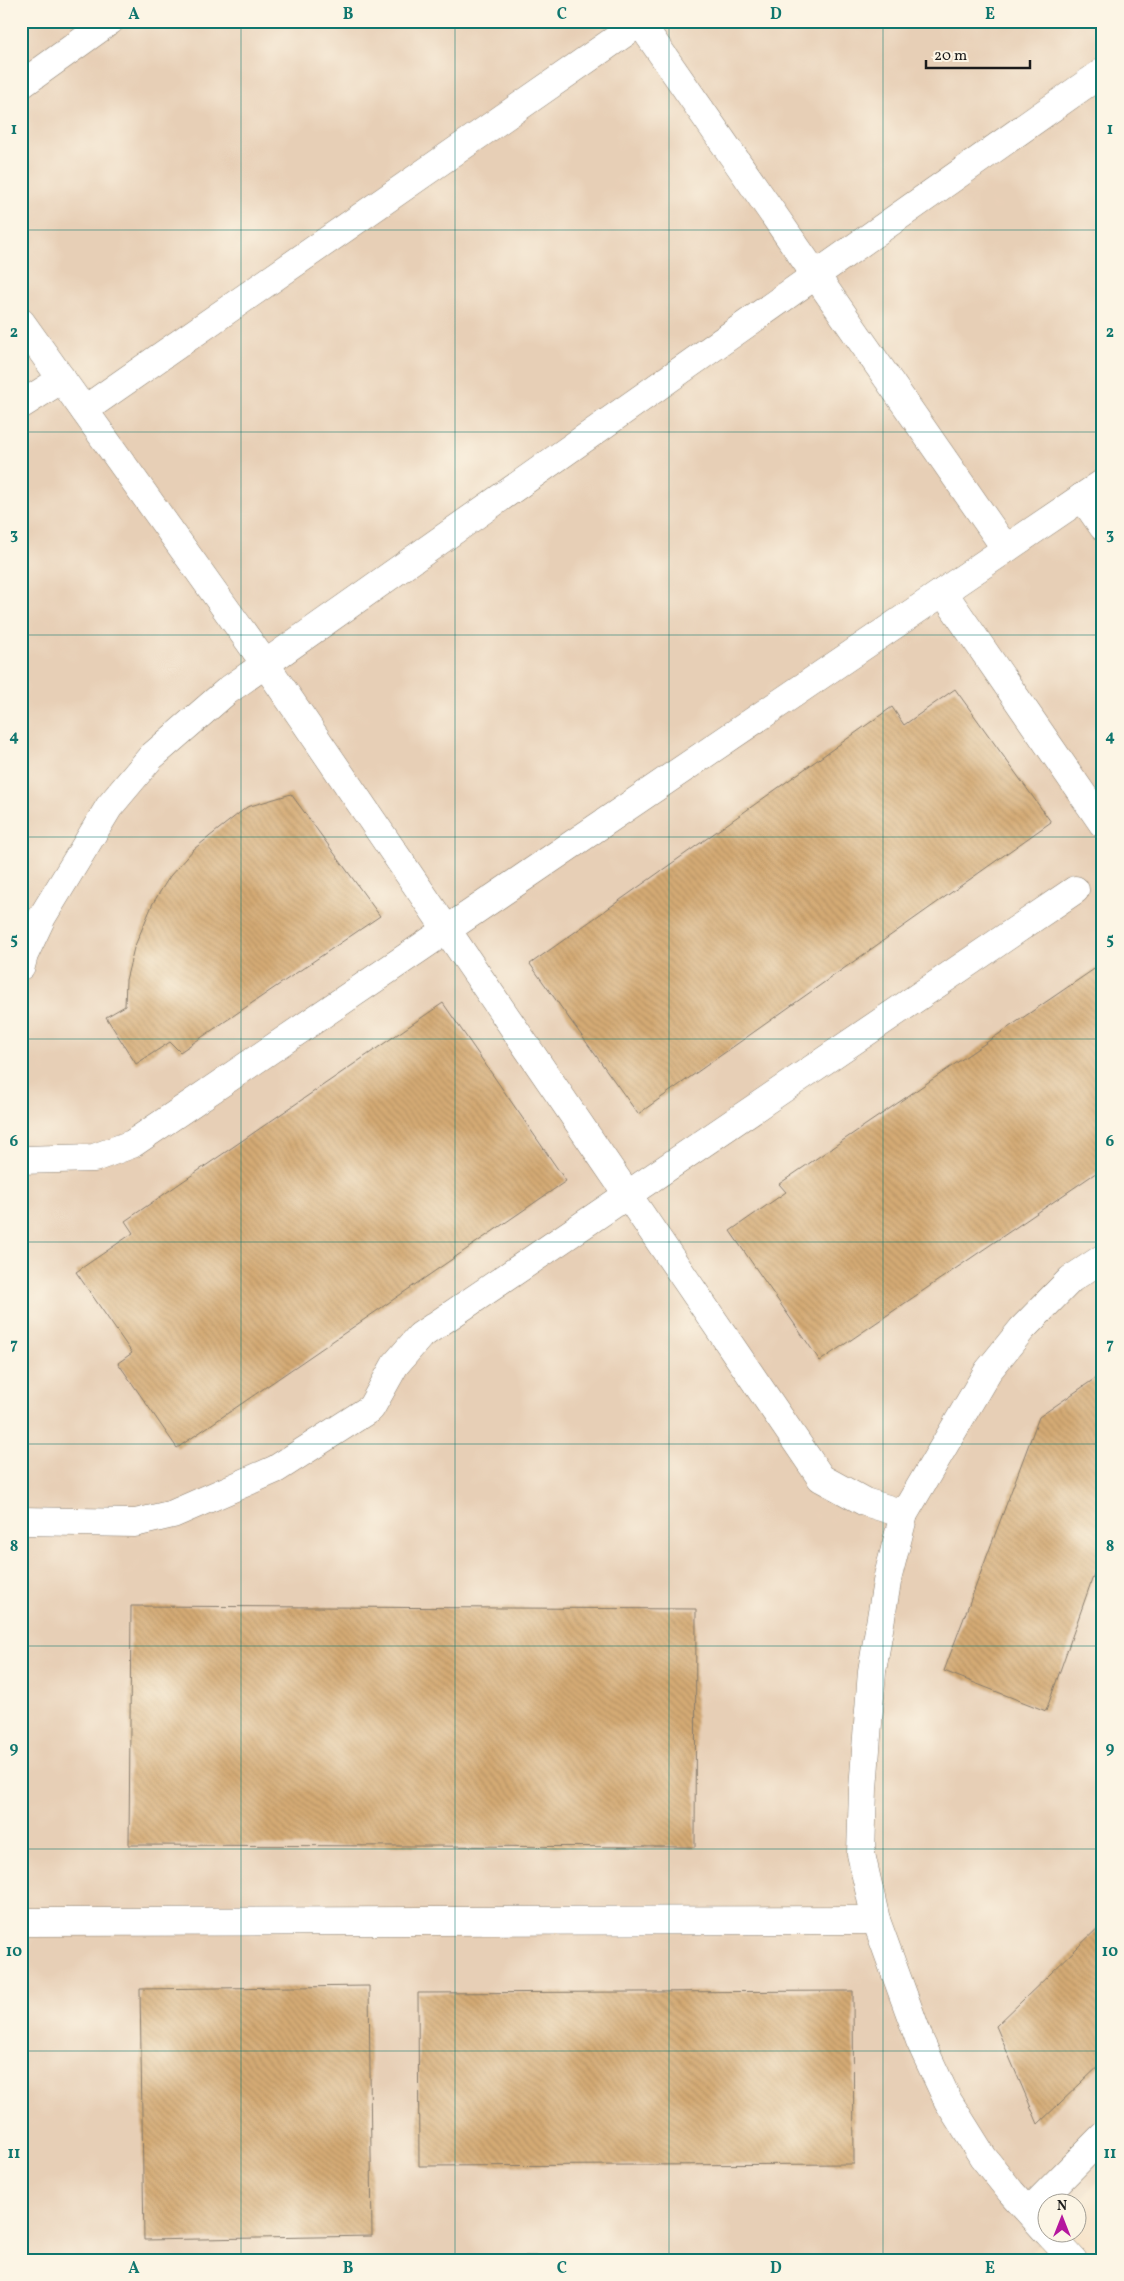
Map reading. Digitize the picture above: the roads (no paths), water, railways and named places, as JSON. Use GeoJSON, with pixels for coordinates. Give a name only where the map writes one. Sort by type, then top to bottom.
{"type":"FeatureCollection","features":[{"type":"Feature","properties":{"kind":"street"},"geometry":{"type":"LineString","coordinates":[[21,85],[110,21]]}},
{"type":"Feature","properties":{"kind":"street"},"geometry":{"type":"LineString","coordinates":[[84,410],[640,22],[1006,549]]}},
{"type":"Feature","properties":{"kind":"street"},"geometry":{"type":"LineString","coordinates":[[22,959],[42,917],[109,807],[151,757],[227,691],[1103,72]]}},
{"type":"Feature","properties":{"kind":"street"},"geometry":{"type":"LineString","coordinates":[[21,322],[266,665],[821,1478],[865,1502],[904,1514]]}},
{"type":"Feature","properties":{"kind":"street"},"geometry":{"type":"LineString","coordinates":[[21,405],[62,379]]}},
{"type":"Feature","properties":{"kind":"street"},"geometry":{"type":"LineString","coordinates":[[21,1160],[94,1158],[132,1144],[1093,490],[1103,526]]}},
{"type":"Feature","properties":{"kind":"street"},"geometry":{"type":"LineString","coordinates":[[942,592],[1103,824]]}},
{"type":"Feature","properties":{"kind":"street"},"geometry":{"type":"LineString","coordinates":[[21,1521],[135,1524],[172,1514],[276,1469],[371,1408],[395,1365],[420,1336],[1075,890]]}},
{"type":"Feature","properties":{"kind":"street"},"geometry":{"type":"LineString","coordinates":[[1036,2219],[984,2157],[948,2101],[920,2041],[876,1920],[861,1854],[864,1780],[872,1671],[888,1576],[904,1514],[988,1371],[1022,1329],[1071,1279],[1103,1258]]}},
{"type":"Feature","properties":{"kind":"street"},"geometry":{"type":"LineString","coordinates":[[21,1922],[876,1920]]}},
{"type":"Feature","properties":{"kind":"street"},"geometry":{"type":"LineString","coordinates":[[1059,2194],[1103,2136]]}},
{"type":"Feature","properties":{"kind":"street"},"geometry":{"type":"LineString","coordinates":[[1058,2244],[1073,2260]]}}]}
